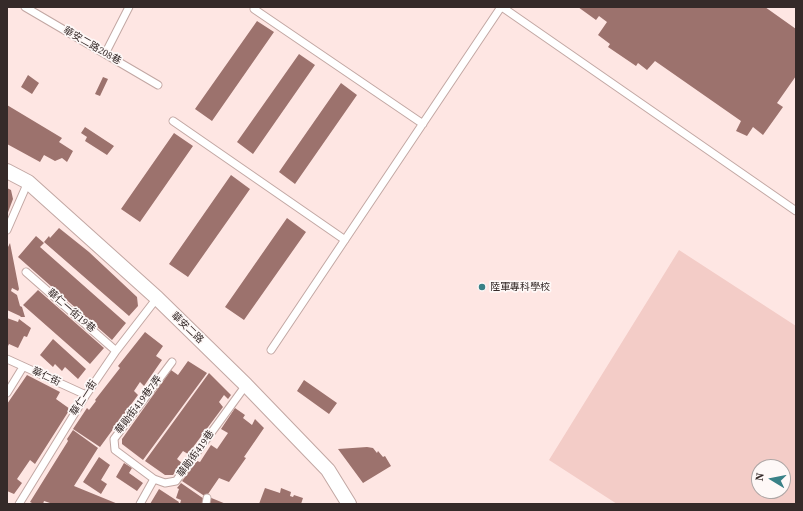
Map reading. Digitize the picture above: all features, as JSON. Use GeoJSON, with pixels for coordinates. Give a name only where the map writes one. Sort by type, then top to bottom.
{"type":"FeatureCollection","features":[{"type":"Feature","properties":{"kind":"street","name":"華安二路"},"geometry":{"type":"LineString","coordinates":[[7,171],[28,182],[157,298],[246,385],[328,470],[349,504]]}},
{"type":"Feature","properties":{"kind":"lane","name":"華安二路208巷"},"geometry":{"type":"LineString","coordinates":[[25,7],[158,85]]}},
{"type":"Feature","properties":{"kind":"lane"},"geometry":{"type":"LineString","coordinates":[[105,54],[129,7]]}},
{"type":"Feature","properties":{"kind":"lane"},"geometry":{"type":"LineString","coordinates":[[271,350],[502,7],[796,211]]}},
{"type":"Feature","properties":{"kind":"lane"},"geometry":{"type":"LineString","coordinates":[[254,9],[423,124]]}},
{"type":"Feature","properties":{"kind":"lane"},"geometry":{"type":"LineString","coordinates":[[173,120],[345,240]]}},
{"type":"Feature","properties":{"kind":"lane"},"geometry":{"type":"LineString","coordinates":[[7,230],[28,182]]}},
{"type":"Feature","properties":{"kind":"lane","name":"華仁一街19巷"},"geometry":{"type":"LineString","coordinates":[[26,272],[116,351]]}},
{"type":"Feature","properties":{"kind":"lane","name":"華仁一街"},"geometry":{"type":"LineString","coordinates":[[19,504],[86,395],[116,351],[157,298]]}},
{"type":"Feature","properties":{"kind":"lane","name":"華仁街"},"geometry":{"type":"LineString","coordinates":[[7,359],[86,395]]}},
{"type":"Feature","properties":{"kind":"lane","name":"華勛街419巷7弄"},"geometry":{"type":"LineString","coordinates":[[154,479],[115,450],[114,439],[172,362]]}},
{"type":"Feature","properties":{"kind":"lane"},"geometry":{"type":"LineString","coordinates":[[7,393],[23,366]]}},
{"type":"Feature","properties":{"kind":"lane","name":"華勛街419巷"},"geometry":{"type":"LineString","coordinates":[[154,479],[165,483],[176,481],[246,385]]}},
{"type":"Feature","properties":{"kind":"lane"},"geometry":{"type":"LineString","coordinates":[[140,504],[154,479]]}},
{"type":"Feature","properties":{"kind":"shaded area"},"geometry":{"type":"Polygon","coordinates":[[[679,250],[796,326],[796,504],[617,504],[549,460],[679,250]]]}},
{"type":"Feature","properties":{"kind":"building"},"geometry":{"type":"Polygon","coordinates":[[[578,7],[765,7],[796,29],[796,76],[777,103],[783,107],[763,135],[753,127],[747,136],[736,131],[741,121],[655,61],[647,70],[638,63],[636,66],[608,47],[610,44],[598,35],[607,22],[599,16],[596,20],[578,7]]]}},
{"type":"Feature","properties":{"kind":"building"},"geometry":{"type":"Polygon","coordinates":[[[257,21],[274,32],[212,121],[195,109],[257,21]]]}},
{"type":"Feature","properties":{"kind":"building"},"geometry":{"type":"Polygon","coordinates":[[[299,54],[315,65],[253,154],[237,142],[299,54]]]}},
{"type":"Feature","properties":{"kind":"building"},"geometry":{"type":"Polygon","coordinates":[[[28,75],[39,83],[32,94],[21,87],[28,75]]]}},
{"type":"Feature","properties":{"kind":"building"},"geometry":{"type":"Polygon","coordinates":[[[103,77],[108,79],[100,96],[95,94],[103,77]]]}},
{"type":"Feature","properties":{"kind":"building"},"geometry":{"type":"Polygon","coordinates":[[[341,83],[357,95],[295,184],[279,172],[341,83]]]}},
{"type":"Feature","properties":{"kind":"building"},"geometry":{"type":"Polygon","coordinates":[[[7,105],[62,138],[59,142],[73,151],[67,162],[62,158],[55,161],[44,155],[40,162],[7,144],[7,105]]]}},
{"type":"Feature","properties":{"kind":"building"},"geometry":{"type":"Polygon","coordinates":[[[85,127],[114,146],[107,155],[85,141],[87,137],[81,133],[85,127]]]}},
{"type":"Feature","properties":{"kind":"building"},"geometry":{"type":"Polygon","coordinates":[[[174,133],[193,146],[140,222],[121,209],[174,133]]]}},
{"type":"Feature","properties":{"kind":"building"},"geometry":{"type":"Polygon","coordinates":[[[231,175],[250,189],[188,277],[169,264],[231,175]]]}},
{"type":"Feature","properties":{"kind":"building"},"geometry":{"type":"Polygon","coordinates":[[[7,188],[11,190],[13,199],[7,215],[7,188]]]}},
{"type":"Feature","properties":{"kind":"building"},"geometry":{"type":"Polygon","coordinates":[[[287,218],[306,232],[244,320],[225,307],[287,218]]]}},
{"type":"Feature","properties":{"kind":"building"},"geometry":{"type":"Polygon","coordinates":[[[59,228],[89,252],[137,297],[138,306],[129,316],[44,242],[59,228]]]}},
{"type":"Feature","properties":{"kind":"building"},"geometry":{"type":"Polygon","coordinates":[[[36,236],[44,243],[40,247],[126,323],[112,340],[18,257],[36,236]]]}},
{"type":"Feature","properties":{"kind":"building"},"geometry":{"type":"Polygon","coordinates":[[[10,243],[19,289],[18,291],[12,288],[11,291],[17,295],[25,317],[21,317],[7,310],[7,249],[10,243]]]}},
{"type":"Feature","properties":{"kind":"building"},"geometry":{"type":"Polygon","coordinates":[[[38,290],[104,348],[90,364],[23,305],[38,290]]]}},
{"type":"Feature","properties":{"kind":"building"},"geometry":{"type":"Polygon","coordinates":[[[7,318],[18,322],[19,319],[31,328],[27,337],[24,336],[18,348],[9,344],[7,348],[7,318]]]}},
{"type":"Feature","properties":{"kind":"building"},"geometry":{"type":"Polygon","coordinates":[[[145,332],[163,346],[156,356],[162,360],[144,386],[140,382],[134,391],[138,395],[100,447],[73,429],[87,408],[89,410],[96,401],[95,400],[120,368],[118,366],[145,332]]]}},
{"type":"Feature","properties":{"kind":"building"},"geometry":{"type":"Polygon","coordinates":[[[53,339],[86,369],[78,379],[65,367],[62,371],[55,364],[53,367],[40,355],[53,339]]]}},
{"type":"Feature","properties":{"kind":"building"},"geometry":{"type":"Polygon","coordinates":[[[188,361],[207,373],[143,460],[122,444],[122,439],[171,370],[178,375],[188,361]]]}},
{"type":"Feature","properties":{"kind":"building"},"geometry":{"type":"Polygon","coordinates":[[[209,373],[231,395],[228,399],[224,395],[219,402],[223,407],[188,454],[183,451],[177,459],[182,463],[173,475],[165,475],[145,461],[209,373]]]}},
{"type":"Feature","properties":{"kind":"building"},"geometry":{"type":"Polygon","coordinates":[[[27,375],[60,392],[56,399],[70,409],[35,464],[30,460],[17,479],[22,483],[14,494],[7,491],[7,404],[27,375]]]}},
{"type":"Feature","properties":{"kind":"building"},"geometry":{"type":"Polygon","coordinates":[[[304,380],[337,403],[329,414],[297,391],[304,380]]]}},
{"type":"Feature","properties":{"kind":"building"},"geometry":{"type":"Polygon","coordinates":[[[235,408],[245,415],[243,418],[252,425],[255,419],[264,428],[244,457],[246,458],[229,482],[219,478],[206,497],[182,481],[197,461],[200,462],[211,445],[217,449],[228,433],[221,429],[235,408]]]}},
{"type":"Feature","properties":{"kind":"building"},"geometry":{"type":"Polygon","coordinates":[[[73,430],[98,448],[74,486],[118,504],[53,504],[44,501],[43,504],[34,504],[30,502],[68,441],[67,439],[73,430]]]}},
{"type":"Feature","properties":{"kind":"building"},"geometry":{"type":"Polygon","coordinates":[[[373,448],[377,453],[378,451],[383,457],[385,456],[391,466],[363,483],[338,449],[373,448]]]}},
{"type":"Feature","properties":{"kind":"building"},"geometry":{"type":"Polygon","coordinates":[[[99,457],[110,465],[101,480],[107,484],[101,494],[83,482],[99,457]]]}},
{"type":"Feature","properties":{"kind":"building"},"geometry":{"type":"Polygon","coordinates":[[[124,463],[132,468],[129,473],[143,483],[137,491],[116,477],[124,463]]]}},
{"type":"Feature","properties":{"kind":"building"},"geometry":{"type":"Polygon","coordinates":[[[181,483],[207,501],[209,497],[226,504],[180,504],[181,500],[176,498],[179,489],[177,488],[181,483]]]}},
{"type":"Feature","properties":{"kind":"building"},"geometry":{"type":"Polygon","coordinates":[[[265,488],[280,493],[281,488],[291,492],[290,496],[293,497],[294,495],[303,498],[301,504],[259,504],[265,488]]]}},
{"type":"Feature","properties":{"kind":"building"},"geometry":{"type":"Polygon","coordinates":[[[159,489],[179,502],[178,504],[150,504],[159,489]]]}},
{"type":"Feature","properties":{"kind":"place","name":"陸軍專科學校"},"geometry":{"type":"Point","coordinates":[482,287]}}]}
